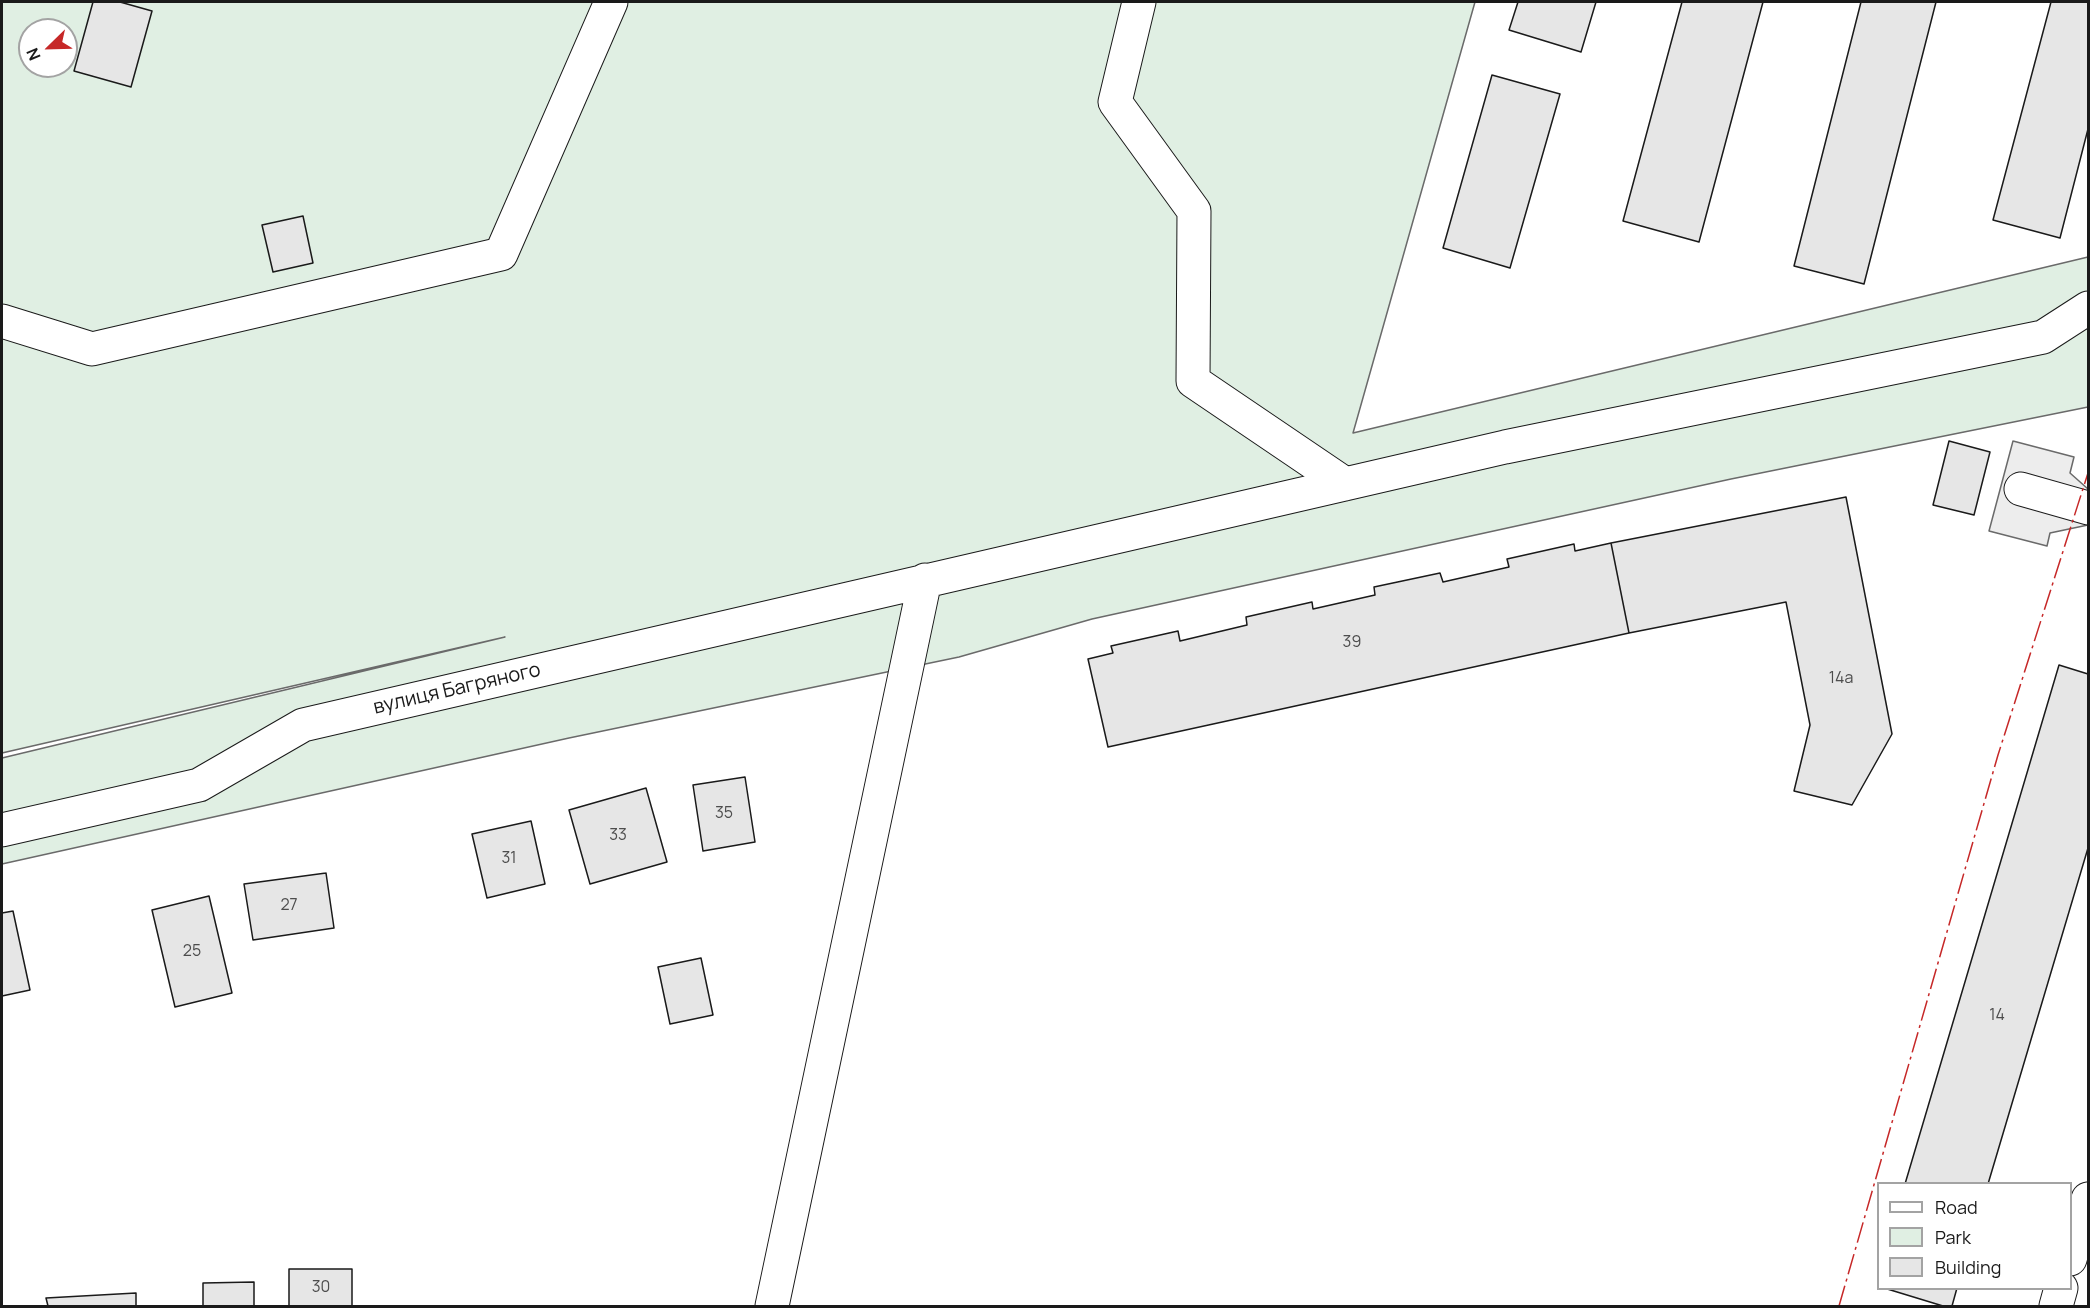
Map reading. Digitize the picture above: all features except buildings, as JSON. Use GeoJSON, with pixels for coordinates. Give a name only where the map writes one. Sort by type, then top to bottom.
{"type":"FeatureCollection","features":[{"type":"Feature","properties":{"kind":"street"},"geometry":{"type":"LineString","coordinates":[[2,321],[92,349],[501,254],[611,2]]}},
{"type":"Feature","properties":{"kind":"street"},"geometry":{"type":"LineString","coordinates":[[1139,2],[1115,102],[1194,211],[1193,381],[1345,484]]}},
{"type":"Feature","properties":{"kind":"street","name":"вулиця Багряного"},"geometry":{"type":"LineString","coordinates":[[2,830],[199,786],[303,725],[1505,447],[2043,337],[2088,308]]}},
{"type":"Feature","properties":{"kind":"street"},"geometry":{"type":"LineString","coordinates":[[2021,489],[2088,508]]}},
{"type":"Feature","properties":{"kind":"street"},"geometry":{"type":"LineString","coordinates":[[772,1306],[925,580]]}},
{"type":"Feature","properties":{"kind":"street"},"geometry":{"type":"LineString","coordinates":[[2072,1252],[2088,1199]]}},
{"type":"Feature","properties":{"kind":"street"},"geometry":{"type":"LineString","coordinates":[[2056,1306],[2060,1290]]}},
{"type":"Feature","properties":{"kind":"green space"},"geometry":{"type":"Polygon","coordinates":[[[2,2],[1475,2],[1353,433],[2088,257],[2088,407],[1731,479],[1092,619],[959,657],[569,738],[2,864],[2,758],[505,637],[2,753],[2,2]]]}},
{"type":"Feature","properties":{"kind":"shaded area"},"geometry":{"type":"Polygon","coordinates":[[[2013,441],[2074,457],[2070,473],[2088,489],[2088,525],[2050,533],[2047,546],[1989,531],[2013,441]]]}},
{"type":"Feature","properties":{"kind":"power"},"geometry":{"type":"LineString","coordinates":[[1839,1306],[1998,755],[2088,473]]}}]}
